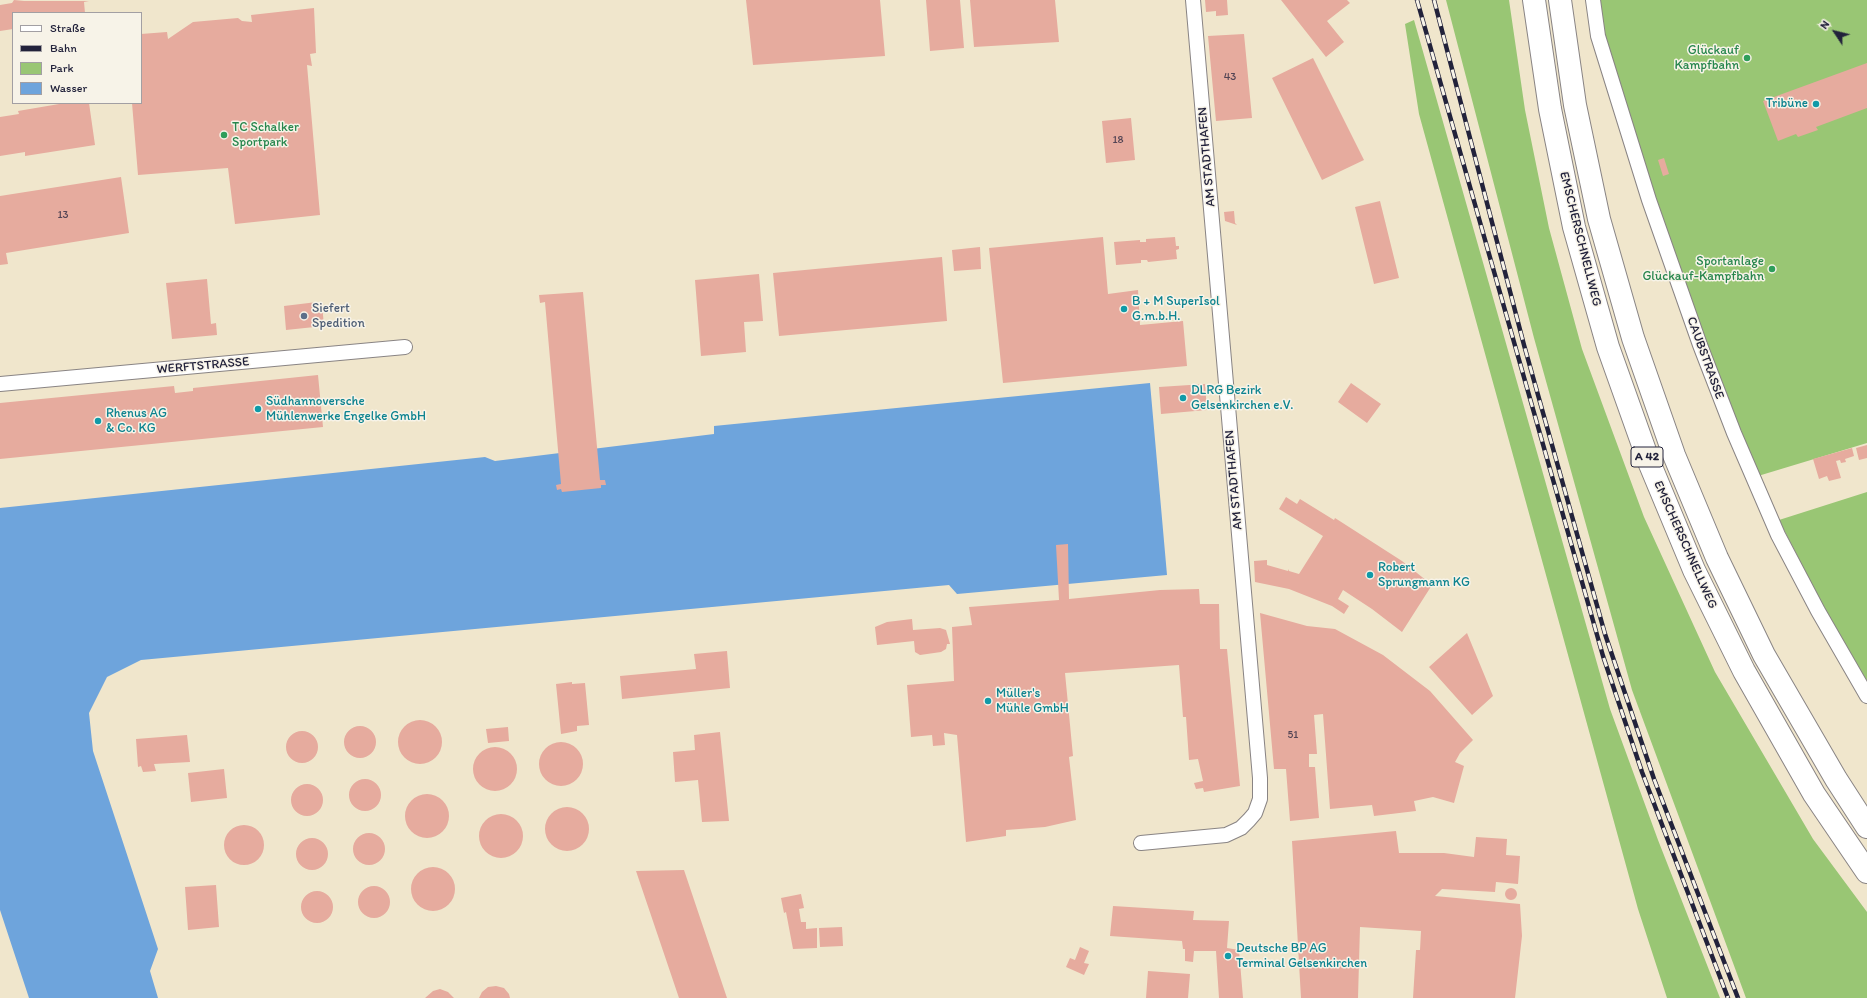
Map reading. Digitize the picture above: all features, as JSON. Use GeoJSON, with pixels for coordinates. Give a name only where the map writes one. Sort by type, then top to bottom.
{"type":"FeatureCollection","features":[{"type":"Feature","properties":{"kind":"highway","name":"EMSCHERSCHNELLWEG"},"geometry":{"type":"LineString","coordinates":[[1534,0],[1550,109],[1574,227],[1608,347],[1649,462],[1694,570],[1744,671],[1814,794],[1867,872]]}},
{"type":"Feature","properties":{"kind":"highway","name":"EMSCHERSCHNELLWEG"},"geometry":{"type":"LineString","coordinates":[[1560,0],[1575,105],[1599,219],[1633,338],[1674,455],[1717,558],[1764,655],[1836,778],[1867,827]]}},
{"type":"Feature","properties":{"kind":"street","name":"AM STADTHAFEN"},"geometry":{"type":"LineString","coordinates":[[1141,843],[1226,835],[1241,828],[1249,820],[1255,812],[1260,799],[1260,778],[1193,0]]}},
{"type":"Feature","properties":{"kind":"street","name":"CAUBSTRASSE"},"geometry":{"type":"LineString","coordinates":[[1594,0],[1598,36],[1649,200],[1700,345],[1734,433],[1778,535],[1818,611],[1867,696]]}},
{"type":"Feature","properties":{"kind":"street","name":"WERFTSTRASSE"},"geometry":{"type":"LineString","coordinates":[[0,384],[405,348]]}},
{"type":"Feature","properties":{"kind":"green space"},"geometry":{"type":"Polygon","coordinates":[[[1446,0],[1509,0],[1525,110],[1549,228],[1582,349],[1644,517],[1715,672],[1813,839],[1867,912],[1867,998],[1746,998],[1632,690],[1534,338],[1446,0]]]}},
{"type":"Feature","properties":{"kind":"green space","name":"Sportanlage Glückauf-Kampfbahn"},"geometry":{"type":"Polygon","coordinates":[[[1599,0],[1867,0],[1867,443],[1758,476],[1703,344],[1651,195],[1604,37],[1599,0]]]}},
{"type":"Feature","properties":{"kind":"green space"},"geometry":{"type":"Polygon","coordinates":[[[1414,20],[1610,709],[1658,840],[1720,998],[1667,998],[1638,909],[1419,114],[1405,24],[1414,20]]]}},
{"type":"Feature","properties":{"kind":"green space"},"geometry":{"type":"Polygon","coordinates":[[[1867,492],[1867,681],[1824,608],[1779,520],[1867,492]]]}},
{"type":"Feature","properties":{"kind":"water"},"geometry":{"type":"Polygon","coordinates":[[[1150,383],[1167,575],[957,594],[949,585],[141,660],[107,677],[89,713],[93,751],[158,949],[150,971],[158,998],[29,998],[0,910],[0,508],[485,457],[495,461],[714,434],[714,426],[1150,383]]]}},
{"type":"Feature","properties":{"kind":"building"},"geometry":{"type":"Polygon","coordinates":[[[14,0],[89,1],[84,2],[85,12],[12,12],[12,29],[0,31],[0,5],[12,3],[14,0]]]}},
{"type":"Feature","properties":{"kind":"building"},"geometry":{"type":"Polygon","coordinates":[[[746,0],[880,0],[885,56],[753,65],[746,0]]]}},
{"type":"Feature","properties":{"kind":"building"},"geometry":{"type":"Polygon","coordinates":[[[926,0],[960,0],[964,48],[930,51],[926,0]]]}},
{"type":"Feature","properties":{"kind":"building"},"geometry":{"type":"Polygon","coordinates":[[[970,0],[1055,0],[1059,42],[974,47],[970,0]]]}},
{"type":"Feature","properties":{"kind":"building"},"geometry":{"type":"Polygon","coordinates":[[[1205,0],[1227,0],[1228,15],[1216,16],[1216,11],[1206,12],[1205,0]]]}},
{"type":"Feature","properties":{"kind":"building"},"geometry":{"type":"Polygon","coordinates":[[[1281,0],[1347,0],[1350,3],[1327,21],[1344,42],[1326,57],[1281,0]]]}},
{"type":"Feature","properties":{"kind":"building","name":"TC Schalker Sportpark"},"geometry":{"type":"Polygon","coordinates":[[[314,8],[316,53],[310,54],[312,66],[307,65],[320,215],[235,224],[228,168],[138,175],[132,104],[142,104],[142,34],[167,32],[168,39],[193,22],[238,18],[242,21],[252,22],[251,15],[314,8]]]}},
{"type":"Feature","properties":{"kind":"building"},"geometry":{"type":"Polygon","coordinates":[[[1244,34],[1252,118],[1216,121],[1208,36],[1244,34]]]}},
{"type":"Feature","properties":{"kind":"building"},"geometry":{"type":"Polygon","coordinates":[[[1313,58],[1364,160],[1322,180],[1272,78],[1313,58]]]}},
{"type":"Feature","properties":{"kind":"building","name":"Tribüne"},"geometry":{"type":"Polygon","coordinates":[[[1867,63],[1867,108],[1816,127],[1818,130],[1798,137],[1796,134],[1778,141],[1763,101],[1867,63]]]}},
{"type":"Feature","properties":{"kind":"building"},"geometry":{"type":"Polygon","coordinates":[[[59,104],[89,104],[95,145],[25,156],[25,152],[0,156],[0,117],[19,114],[18,111],[59,104]]]}},
{"type":"Feature","properties":{"kind":"building"},"geometry":{"type":"Polygon","coordinates":[[[1131,118],[1135,160],[1106,163],[1102,121],[1131,118]]]}},
{"type":"Feature","properties":{"kind":"building"},"geometry":{"type":"Polygon","coordinates":[[[1664,158],[1669,174],[1663,176],[1658,160],[1664,158]]]}},
{"type":"Feature","properties":{"kind":"building"},"geometry":{"type":"Polygon","coordinates":[[[121,177],[129,233],[6,253],[8,264],[0,265],[0,196],[121,177]]]}},
{"type":"Feature","properties":{"kind":"building"},"geometry":{"type":"Polygon","coordinates":[[[1380,201],[1399,278],[1374,284],[1355,207],[1380,201]]]}},
{"type":"Feature","properties":{"kind":"building"},"geometry":{"type":"Polygon","coordinates":[[[1234,211],[1235,223],[1237,225],[1225,221],[1224,212],[1234,211]]]}},
{"type":"Feature","properties":{"kind":"building"},"geometry":{"type":"Polygon","coordinates":[[[1103,237],[1108,294],[1138,290],[1140,325],[1183,321],[1187,366],[1003,383],[989,248],[1103,237]]]}},
{"type":"Feature","properties":{"kind":"building"},"geometry":{"type":"Polygon","coordinates":[[[1175,237],[1176,246],[1179,246],[1179,249],[1176,250],[1177,259],[1148,262],[1147,260],[1141,260],[1141,263],[1116,265],[1114,242],[1140,240],[1140,242],[1146,242],[1146,239],[1175,237]]]}},
{"type":"Feature","properties":{"kind":"building"},"geometry":{"type":"Polygon","coordinates":[[[980,247],[981,269],[954,271],[952,250],[980,247]]]}},
{"type":"Feature","properties":{"kind":"building"},"geometry":{"type":"Polygon","coordinates":[[[942,257],[947,321],[779,336],[773,273],[942,257]]]}},
{"type":"Feature","properties":{"kind":"building"},"geometry":{"type":"Polygon","coordinates":[[[759,274],[763,321],[744,322],[746,352],[701,356],[695,280],[759,274]]]}},
{"type":"Feature","properties":{"kind":"building"},"geometry":{"type":"Polygon","coordinates":[[[207,279],[211,324],[216,323],[217,335],[172,339],[166,283],[207,279]]]}},
{"type":"Feature","properties":{"kind":"building"},"geometry":{"type":"Polygon","coordinates":[[[583,292],[600,480],[605,480],[606,485],[601,485],[601,488],[562,492],[561,489],[557,490],[556,485],[561,484],[545,302],[540,303],[539,295],[583,292]]]}},
{"type":"Feature","properties":{"kind":"building","name":"Siefert Spedition"},"geometry":{"type":"Polygon","coordinates":[[[317,302],[317,304],[322,304],[324,326],[286,330],[284,306],[317,302]]]}},
{"type":"Feature","properties":{"kind":"building","name":"Rhenus AG & Co. KG"},"geometry":{"type":"Polygon","coordinates":[[[318,375],[323,427],[0,459],[0,403],[174,386],[175,393],[193,391],[193,388],[318,375]]]}},
{"type":"Feature","properties":{"kind":"building"},"geometry":{"type":"Polygon","coordinates":[[[1351,383],[1381,404],[1367,423],[1338,402],[1351,383]]]}},
{"type":"Feature","properties":{"kind":"building","name":"DLRG Bezirk Gelsenkirchen e.V."},"geometry":{"type":"Polygon","coordinates":[[[1205,384],[1207,410],[1161,414],[1159,387],[1205,384]]]}},
{"type":"Feature","properties":{"kind":"building"},"geometry":{"type":"Polygon","coordinates":[[[1867,445],[1867,458],[1859,460],[1856,448],[1867,445]]]}},
{"type":"Feature","properties":{"kind":"building"},"geometry":{"type":"Polygon","coordinates":[[[1852,448],[1854,456],[1845,459],[1846,462],[1841,463],[1840,460],[1836,461],[1841,478],[1829,481],[1827,476],[1819,479],[1813,459],[1852,448]]]}},
{"type":"Feature","properties":{"kind":"building","name":"Robert Sprungmann KG"},"geometry":{"type":"Polygon","coordinates":[[[1286,497],[1297,504],[1300,499],[1334,520],[1335,518],[1402,561],[1432,585],[1402,632],[1372,609],[1343,590],[1338,599],[1349,606],[1344,614],[1332,606],[1289,589],[1255,582],[1254,561],[1267,560],[1267,565],[1288,571],[1289,569],[1289,571],[1299,574],[1323,536],[1279,509],[1286,497]]]}},
{"type":"Feature","properties":{"kind":"building","name":"Müller's Mühle GmbH"},"geometry":{"type":"Polygon","coordinates":[[[1068,544],[1069,599],[1160,590],[1199,589],[1200,604],[1219,604],[1220,649],[1227,649],[1240,786],[1204,792],[1203,788],[1196,789],[1194,783],[1203,781],[1198,759],[1189,760],[1186,717],[1183,717],[1179,665],[1065,673],[1073,756],[1069,757],[1076,820],[1045,827],[1006,830],[1006,836],[966,842],[957,735],[944,733],[945,745],[933,746],[932,735],[911,737],[907,685],[954,681],[952,627],[972,625],[969,607],[1059,600],[1056,545],[1068,544]]]}},
{"type":"Feature","properties":{"kind":"building"},"geometry":{"type":"Polygon","coordinates":[[[1260,613],[1307,626],[1335,629],[1383,655],[1430,691],[1473,740],[1460,753],[1455,762],[1464,766],[1454,803],[1433,797],[1414,801],[1416,811],[1374,816],[1372,805],[1330,809],[1323,714],[1314,715],[1317,754],[1309,754],[1309,767],[1315,767],[1319,818],[1290,821],[1286,769],[1274,769],[1260,613]]]}},
{"type":"Feature","properties":{"kind":"building"},"geometry":{"type":"Polygon","coordinates":[[[912,619],[913,630],[940,628],[946,630],[950,644],[947,644],[946,649],[941,652],[920,655],[915,652],[914,641],[877,645],[875,627],[887,622],[912,619]]]}},
{"type":"Feature","properties":{"kind":"building"},"geometry":{"type":"Polygon","coordinates":[[[1467,633],[1493,696],[1472,715],[1429,667],[1467,633]]]}},
{"type":"Feature","properties":{"kind":"building"},"geometry":{"type":"Polygon","coordinates":[[[727,651],[730,688],[622,699],[620,676],[696,669],[694,654],[727,651]]]}},
{"type":"Feature","properties":{"kind":"building"},"geometry":{"type":"Polygon","coordinates":[[[572,682],[572,684],[585,683],[589,725],[577,726],[577,731],[561,734],[556,684],[572,682]]]}},
{"type":"Feature","properties":{"kind":"building"},"geometry":{"type":"Polygon","coordinates":[[[420,720],[432,724],[438,730],[442,742],[438,754],[432,760],[420,764],[408,760],[402,754],[398,742],[402,730],[408,724],[420,720]]]}},
{"type":"Feature","properties":{"kind":"building"},"geometry":{"type":"Polygon","coordinates":[[[357,726],[363,726],[373,733],[376,742],[375,748],[369,755],[363,758],[357,758],[347,751],[344,745],[344,739],[351,729],[357,726]]]}},
{"type":"Feature","properties":{"kind":"building"},"geometry":{"type":"Polygon","coordinates":[[[508,727],[509,741],[488,743],[486,729],[508,727]]]}},
{"type":"Feature","properties":{"kind":"building"},"geometry":{"type":"Polygon","coordinates":[[[299,731],[305,731],[315,738],[318,747],[317,753],[311,760],[305,763],[299,763],[289,756],[286,750],[286,744],[293,734],[299,731]]]}},
{"type":"Feature","properties":{"kind":"building"},"geometry":{"type":"Polygon","coordinates":[[[720,732],[729,821],[702,822],[698,780],[675,782],[673,752],[695,750],[694,735],[720,732]]]}},
{"type":"Feature","properties":{"kind":"building"},"geometry":{"type":"Polygon","coordinates":[[[187,735],[190,762],[154,764],[156,771],[143,772],[141,766],[138,767],[136,739],[187,735]]]}},
{"type":"Feature","properties":{"kind":"building"},"geometry":{"type":"Polygon","coordinates":[[[561,742],[573,746],[579,752],[583,764],[579,776],[573,782],[561,786],[549,782],[543,776],[539,764],[543,752],[549,746],[561,742]]]}},
{"type":"Feature","properties":{"kind":"building"},"geometry":{"type":"Polygon","coordinates":[[[495,747],[507,751],[513,757],[517,769],[513,781],[507,787],[495,791],[483,787],[477,781],[473,769],[477,757],[483,751],[495,747]]]}},
{"type":"Feature","properties":{"kind":"building"},"geometry":{"type":"Polygon","coordinates":[[[224,769],[227,798],[191,802],[188,773],[224,769]]]}},
{"type":"Feature","properties":{"kind":"building"},"geometry":{"type":"Polygon","coordinates":[[[362,779],[368,779],[378,786],[381,795],[380,801],[374,808],[368,811],[362,811],[352,804],[349,798],[349,792],[356,782],[362,779]]]}},
{"type":"Feature","properties":{"kind":"building"},"geometry":{"type":"Polygon","coordinates":[[[304,784],[310,784],[320,791],[323,800],[322,806],[316,813],[310,816],[304,816],[294,809],[291,803],[291,797],[298,787],[304,784]]]}},
{"type":"Feature","properties":{"kind":"building"},"geometry":{"type":"Polygon","coordinates":[[[427,794],[439,798],[445,804],[449,816],[445,828],[439,834],[427,838],[415,834],[409,828],[405,816],[409,804],[415,798],[427,794]]]}},
{"type":"Feature","properties":{"kind":"building"},"geometry":{"type":"Polygon","coordinates":[[[567,807],[579,811],[585,817],[589,829],[585,841],[579,847],[567,851],[555,847],[549,841],[545,829],[549,817],[555,811],[567,807]]]}},
{"type":"Feature","properties":{"kind":"building"},"geometry":{"type":"Polygon","coordinates":[[[501,814],[513,818],[519,824],[523,836],[519,848],[513,854],[501,858],[489,854],[483,848],[479,836],[483,824],[489,818],[501,814]]]}},
{"type":"Feature","properties":{"kind":"building"},"geometry":{"type":"Polygon","coordinates":[[[244,825],[258,831],[264,845],[258,859],[244,865],[230,859],[224,845],[230,831],[244,825]]]}},
{"type":"Feature","properties":{"kind":"building"},"geometry":{"type":"Polygon","coordinates":[[[1396,831],[1399,853],[1444,853],[1474,857],[1476,837],[1507,839],[1506,855],[1520,856],[1518,884],[1496,882],[1495,892],[1442,889],[1435,896],[1520,904],[1522,936],[1515,998],[1413,998],[1416,950],[1420,950],[1421,931],[1360,927],[1358,998],[1301,998],[1292,841],[1396,831]]]}},
{"type":"Feature","properties":{"kind":"building"},"geometry":{"type":"Polygon","coordinates":[[[366,833],[372,833],[382,840],[385,849],[384,855],[378,862],[372,865],[366,865],[356,858],[353,852],[353,846],[360,836],[366,833]]]}},
{"type":"Feature","properties":{"kind":"building"},"geometry":{"type":"Polygon","coordinates":[[[309,838],[315,838],[325,845],[328,854],[327,860],[321,867],[315,870],[309,870],[299,863],[296,857],[296,851],[303,841],[309,838]]]}},
{"type":"Feature","properties":{"kind":"building"},"geometry":{"type":"Polygon","coordinates":[[[433,867],[445,871],[451,877],[455,889],[451,901],[445,907],[433,911],[421,907],[415,901],[411,889],[415,877],[421,871],[433,867]]]}},
{"type":"Feature","properties":{"kind":"building"},"geometry":{"type":"Polygon","coordinates":[[[684,870],[727,998],[679,998],[636,871],[684,870]]]}},
{"type":"Feature","properties":{"kind":"building"},"geometry":{"type":"Polygon","coordinates":[[[216,885],[219,927],[188,930],[185,887],[216,885]]]}},
{"type":"Feature","properties":{"kind":"building"},"geometry":{"type":"Polygon","coordinates":[[[371,886],[377,886],[387,893],[390,902],[389,908],[383,915],[377,918],[371,918],[361,911],[358,905],[358,899],[365,889],[371,886]]]}},
{"type":"Feature","properties":{"kind":"building"},"geometry":{"type":"Polygon","coordinates":[[[1513,888],[1516,889],[1516,899],[1509,900],[1506,899],[1505,892],[1506,889],[1513,888]]]}},
{"type":"Feature","properties":{"kind":"building"},"geometry":{"type":"Polygon","coordinates":[[[314,891],[320,891],[330,898],[333,907],[332,913],[326,920],[320,923],[314,923],[304,916],[301,910],[301,904],[308,894],[314,891]]]}},
{"type":"Feature","properties":{"kind":"building"},"geometry":{"type":"Polygon","coordinates":[[[801,894],[804,908],[799,909],[801,922],[806,922],[806,929],[817,928],[817,948],[793,949],[786,912],[784,913],[781,898],[801,894]]]}},
{"type":"Feature","properties":{"kind":"building","name":"Deutsche BP AG Terminal Gelsenkirchen"},"geometry":{"type":"Polygon","coordinates":[[[1113,906],[1194,911],[1193,920],[1229,921],[1227,948],[1239,950],[1243,998],[1219,998],[1216,951],[1194,951],[1193,962],[1185,961],[1185,949],[1183,949],[1182,941],[1110,936],[1113,906]]]}},
{"type":"Feature","properties":{"kind":"building"},"geometry":{"type":"Polygon","coordinates":[[[842,927],[843,946],[820,947],[819,928],[842,927]]]}},
{"type":"Feature","properties":{"kind":"building"},"geometry":{"type":"Polygon","coordinates":[[[1080,947],[1089,951],[1084,963],[1089,964],[1084,975],[1066,967],[1070,958],[1075,960],[1080,947]]]}},
{"type":"Feature","properties":{"kind":"building"},"geometry":{"type":"Polygon","coordinates":[[[1148,971],[1190,974],[1188,998],[1146,998],[1148,971]]]}},
{"type":"Feature","properties":{"kind":"building"},"geometry":{"type":"Polygon","coordinates":[[[496,986],[504,988],[509,994],[510,998],[479,998],[482,992],[488,987],[496,986]]]}},
{"type":"Feature","properties":{"kind":"building"},"geometry":{"type":"Polygon","coordinates":[[[440,989],[448,992],[454,998],[425,998],[433,991],[440,989]]]}},
{"type":"Feature","properties":{"kind":"railway"},"geometry":{"type":"LineString","coordinates":[[1417,0],[1603,656],[1642,772],[1728,998]]}},
{"type":"Feature","properties":{"kind":"railway"},"geometry":{"type":"LineString","coordinates":[[1434,0],[1524,345],[1605,634],[1654,779],[1738,998]]}},
{"type":"Feature","properties":{"kind":"place","name":"Glückauf Kampfbahn"},"geometry":{"type":"Point","coordinates":[1747,58]}},
{"type":"Feature","properties":{"kind":"place","name":"Tribüne"},"geometry":{"type":"Point","coordinates":[1816,104]}},
{"type":"Feature","properties":{"kind":"place","name":"TC Schalker Sportpark"},"geometry":{"type":"Point","coordinates":[224,135]}},
{"type":"Feature","properties":{"kind":"place","name":"Sportanlage Glückauf-Kampfbahn"},"geometry":{"type":"Point","coordinates":[1772,269]}},
{"type":"Feature","properties":{"kind":"place","name":"B + M SuperIsol G.m.b.H."},"geometry":{"type":"Point","coordinates":[1124,309]}},
{"type":"Feature","properties":{"kind":"place","name":"Siefert Spedition"},"geometry":{"type":"Point","coordinates":[304,316]}},
{"type":"Feature","properties":{"kind":"place","name":"DLRG Bezirk Gelsenkirchen e.V."},"geometry":{"type":"Point","coordinates":[1183,398]}},
{"type":"Feature","properties":{"kind":"place","name":"Südhannoversche Mühlenwerke Engelke GmbH"},"geometry":{"type":"Point","coordinates":[258,409]}},
{"type":"Feature","properties":{"kind":"place","name":"Rhenus AG & Co. KG"},"geometry":{"type":"Point","coordinates":[98,421]}},
{"type":"Feature","properties":{"kind":"place","name":"Robert Sprungmann KG"},"geometry":{"type":"Point","coordinates":[1370,575]}},
{"type":"Feature","properties":{"kind":"place","name":"Müller's Mühle GmbH"},"geometry":{"type":"Point","coordinates":[988,701]}},
{"type":"Feature","properties":{"kind":"place","name":"Deutsche BP AG Terminal Gelsenkirchen"},"geometry":{"type":"Point","coordinates":[1228,956]}}]}
